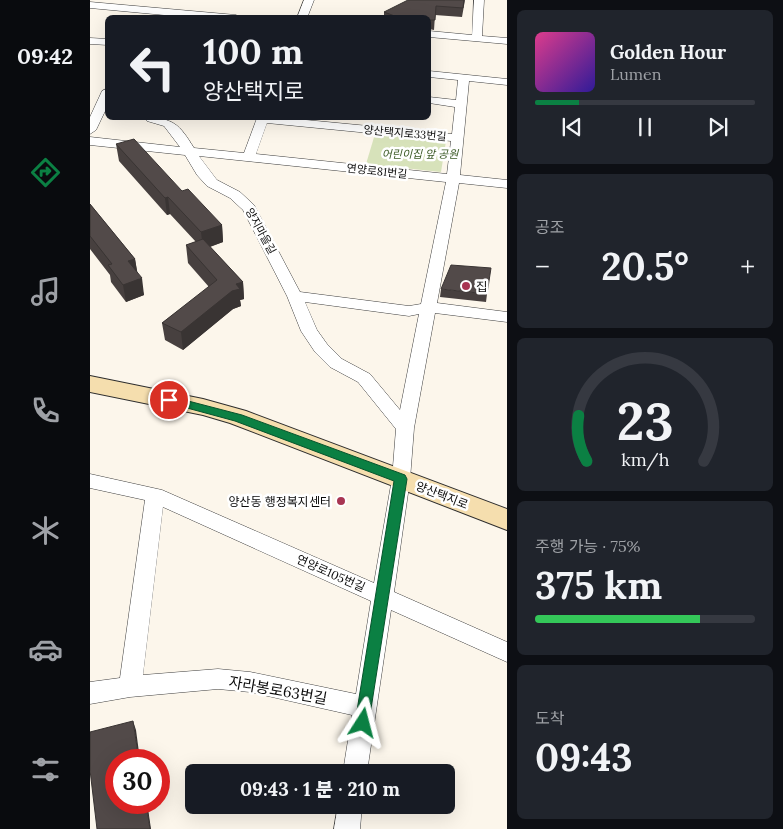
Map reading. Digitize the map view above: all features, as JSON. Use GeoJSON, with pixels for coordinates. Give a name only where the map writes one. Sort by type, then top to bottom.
{"type":"FeatureCollection","features":[{"type":"Feature","properties":{"kind":"street"},"geometry":{"type":"LineString","coordinates":[[303,15],[309,0]]}},
{"type":"Feature","properties":{"kind":"street"},"geometry":{"type":"LineString","coordinates":[[477,38],[479,0]]}},
{"type":"Feature","properties":{"kind":"street"},"geometry":{"type":"LineString","coordinates":[[90,5],[204,15]]}},
{"type":"Feature","properties":{"kind":"street"},"geometry":{"type":"LineString","coordinates":[[431,34],[507,40]]}},
{"type":"Feature","properties":{"kind":"street"},"geometry":{"type":"LineString","coordinates":[[90,41],[105,42]]}},
{"type":"Feature","properties":{"kind":"street"},"geometry":{"type":"LineString","coordinates":[[431,74],[507,82]]}},
{"type":"Feature","properties":{"kind":"street","name":"양산택지로33번길"},"geometry":{"type":"LineString","coordinates":[[356,764],[401,479],[405,428],[453,178],[464,78]]}},
{"type":"Feature","properties":{"kind":"street"},"geometry":{"type":"LineString","coordinates":[[90,130],[105,100]]}},
{"type":"Feature","properties":{"kind":"street"},"geometry":{"type":"LineString","coordinates":[[431,100],[462,104]]}},
{"type":"Feature","properties":{"kind":"street","name":"양지마을길"},"geometry":{"type":"LineString","coordinates":[[158,120],[168,123],[182,139],[202,172],[212,183],[235,195],[249,208],[295,296],[310,332],[321,348],[336,363],[364,378],[405,428]]}},
{"type":"Feature","properties":{"kind":"street"},"geometry":{"type":"LineString","coordinates":[[248,158],[262,120]]}},
{"type":"Feature","properties":{"kind":"street","name":"양산택지로33번길"},"geometry":{"type":"LineString","coordinates":[[282,120],[458,138]]}},
{"type":"Feature","properties":{"kind":"street","name":"연양로81번길"},"geometry":{"type":"LineString","coordinates":[[90,141],[507,184]]}},
{"type":"Feature","properties":{"kind":"street"},"geometry":{"type":"LineString","coordinates":[[295,296],[409,311],[429,307],[507,317]]}},
{"type":"Feature","properties":{"kind":"street","name":"양산택지로"},"geometry":{"type":"LineString","coordinates":[[90,384],[194,405],[238,418],[507,520]]}},
{"type":"Feature","properties":{"kind":"street","name":"연양로105번길"},"geometry":{"type":"LineString","coordinates":[[90,481],[155,495],[507,652]]}},
{"type":"Feature","properties":{"kind":"street"},"geometry":{"type":"LineString","coordinates":[[130,687],[155,495]]}},
{"type":"Feature","properties":{"kind":"street","name":"자라봉로63번길"},"geometry":{"type":"LineString","coordinates":[[90,693],[130,687],[218,679],[250,682],[365,707]]}},
{"type":"Feature","properties":{"kind":"street"},"geometry":{"type":"LineString","coordinates":[[347,829],[349,814]]}},
{"type":"Feature","properties":{"kind":"green space","name":"어린이집 앞 공원"},"geometry":{"type":"Polygon","coordinates":[[[375,134],[446,141],[441,172],[366,164],[375,134]]]}},
{"type":"Feature","properties":{"kind":"building"},"geometry":{"type":"Polygon","coordinates":[[[408,0],[464,0],[463,8],[436,6],[435,20],[431,20],[431,15],[392,15],[384,12],[408,0]]]}},
{"type":"Feature","properties":{"kind":"building"},"geometry":{"type":"Polygon","coordinates":[[[134,139],[182,191],[188,189],[222,225],[201,232],[168,197],[165,198],[116,144],[134,139]]]}},
{"type":"Feature","properties":{"kind":"building"},"geometry":{"type":"Polygon","coordinates":[[[90,204],[135,259],[128,261],[142,278],[123,285],[108,265],[112,264],[90,236],[90,204]]]}},
{"type":"Feature","properties":{"kind":"building"},"geometry":{"type":"Polygon","coordinates":[[[203,239],[243,282],[236,284],[240,289],[232,291],[181,332],[162,323],[217,280],[186,245],[203,239]]]}},
{"type":"Feature","properties":{"kind":"building","name":"집"},"geometry":{"type":"Polygon","coordinates":[[[451,265],[491,268],[487,294],[441,289],[451,265]]]}},
{"type":"Feature","properties":{"kind":"building"},"geometry":{"type":"Polygon","coordinates":[[[133,721],[137,749],[105,749],[105,814],[148,814],[150,829],[97,829],[90,770],[90,732],[133,721]]]}},
{"type":"Feature","properties":{"kind":"place","name":"집"},"geometry":{"type":"Point","coordinates":[466,286]}},
{"type":"Feature","properties":{"kind":"place","name":"양산동 행정복지센터"},"geometry":{"type":"Point","coordinates":[341,501]}},
{"type":"Feature","properties":{"kind":"route"},"geometry":{"type":"LineString","coordinates":[[169,400],[203,407],[238,418],[401,479],[363,723]]}}]}
